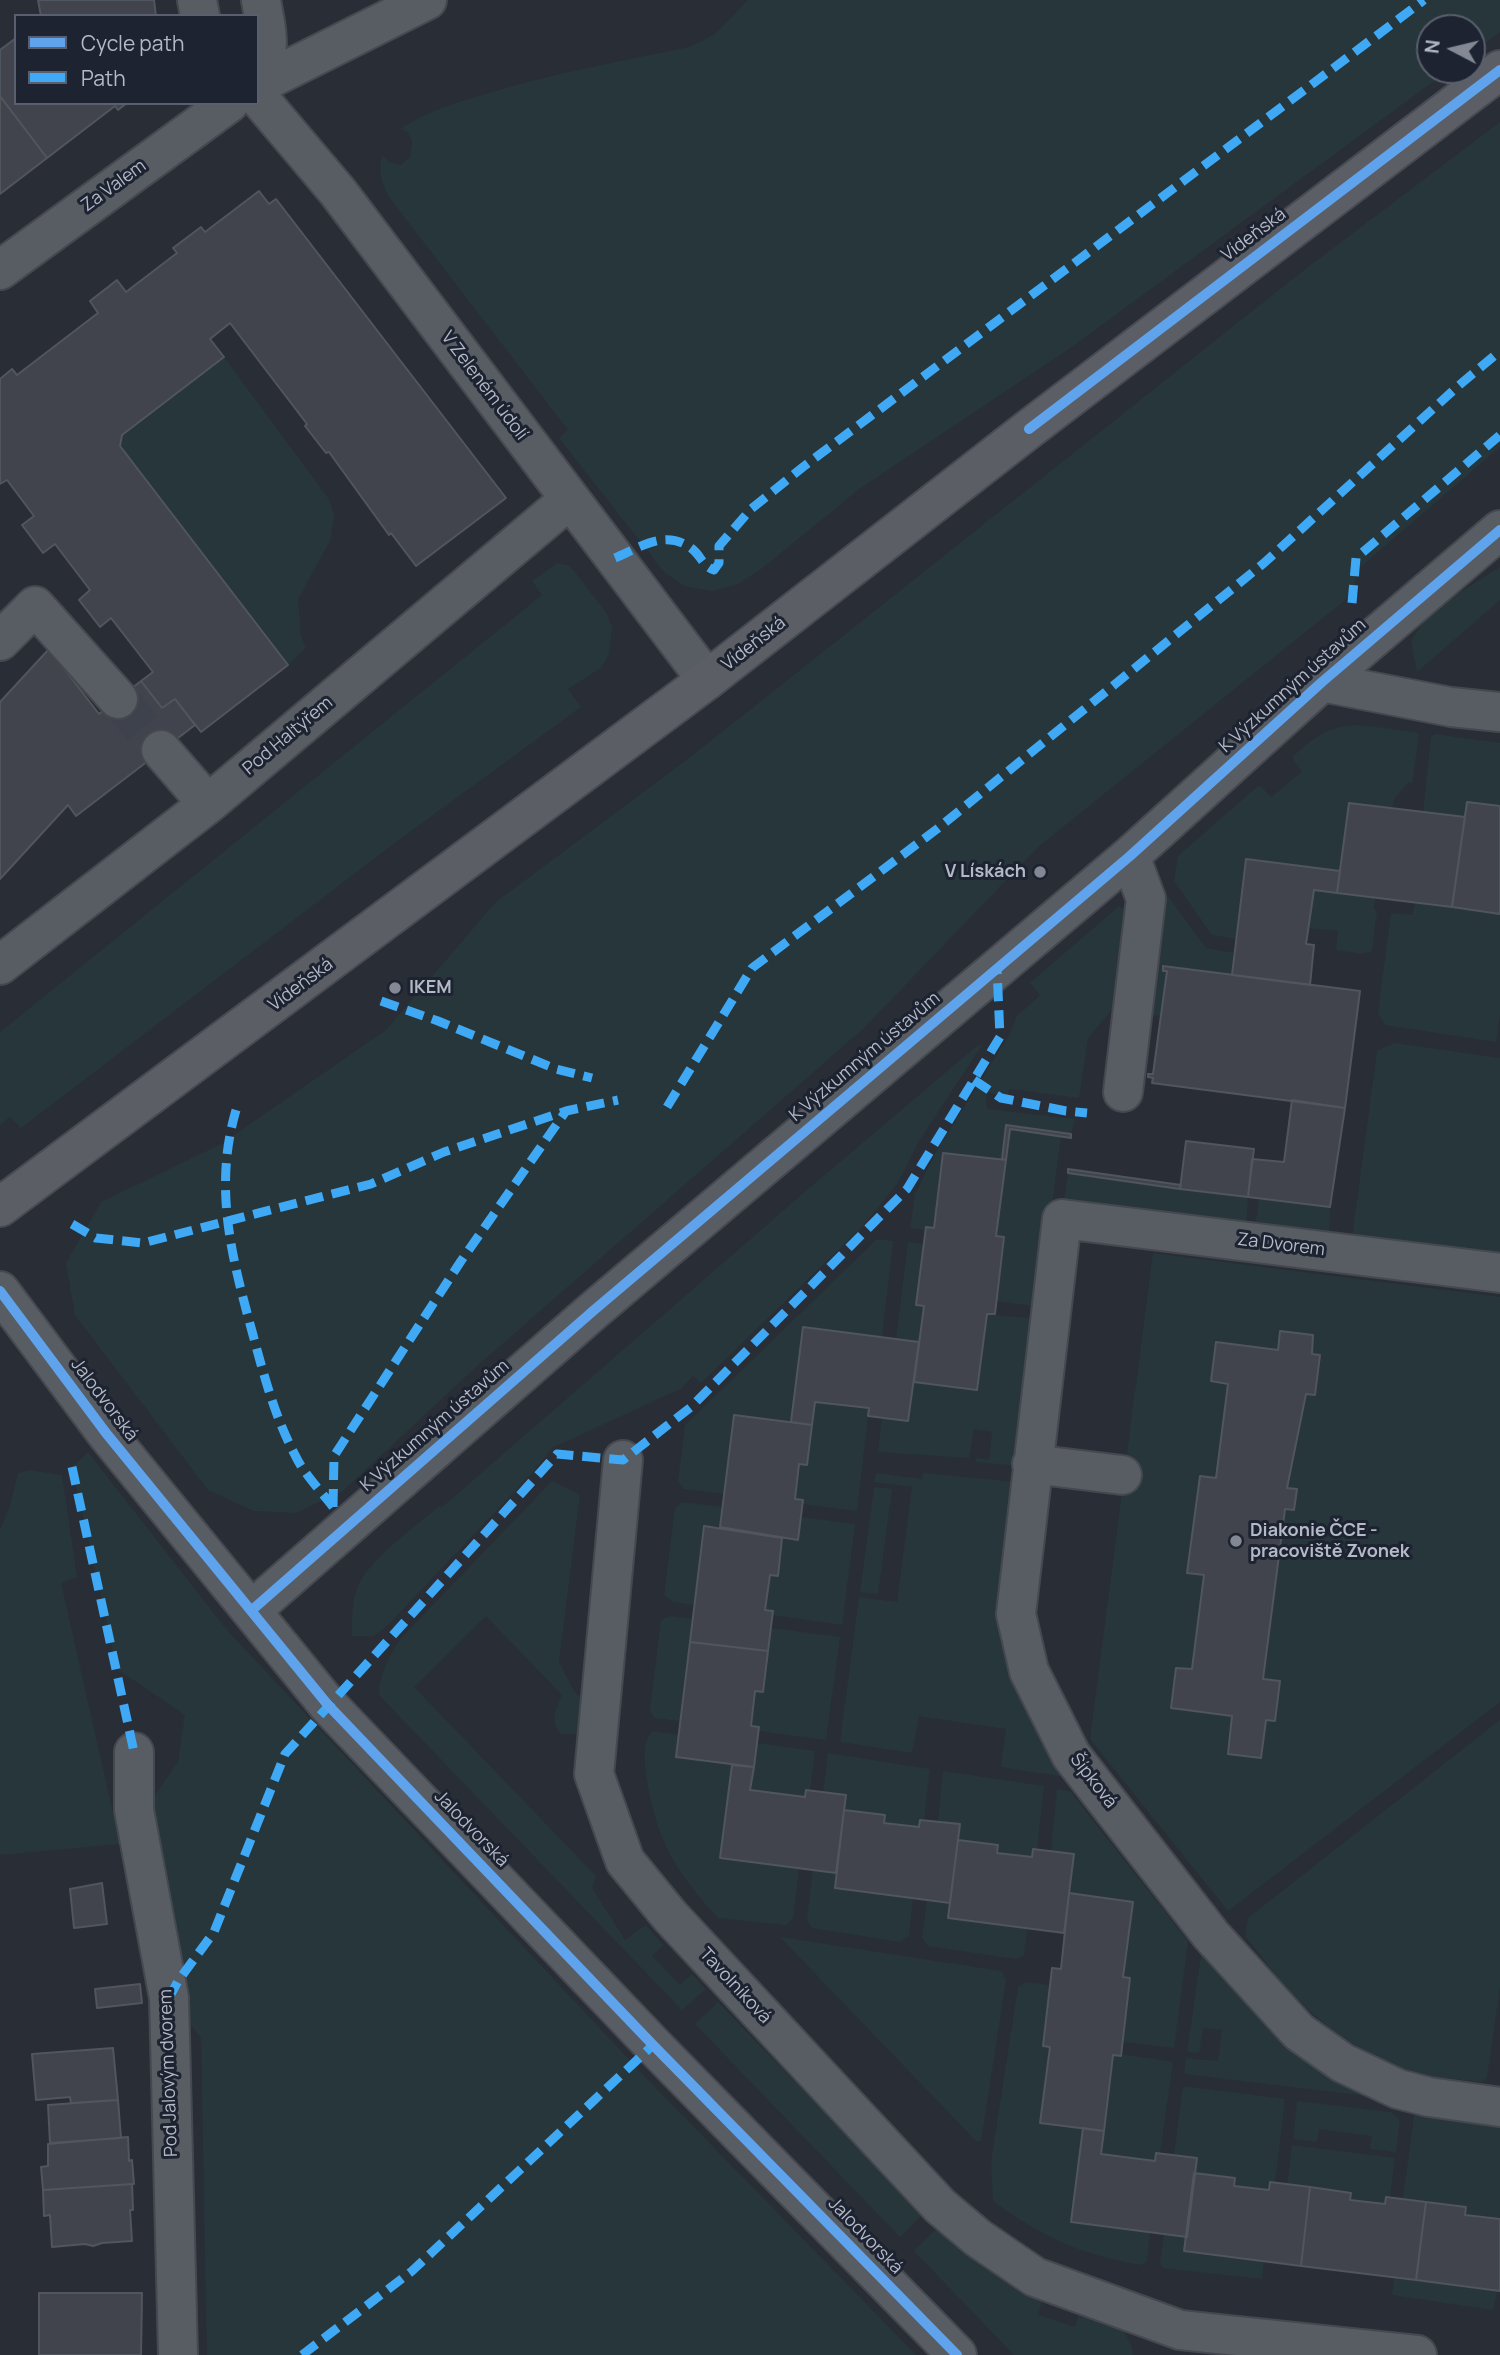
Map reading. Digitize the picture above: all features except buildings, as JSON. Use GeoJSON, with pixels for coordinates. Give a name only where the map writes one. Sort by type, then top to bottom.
{"type":"FeatureCollection","features":[{"type":"Feature","properties":{"kind":"main road","name":"Vídeňská"},"geometry":{"type":"LineString","coordinates":[[0,1207],[60,1165],[707,680],[1029,429],[1500,70]]}},
{"type":"Feature","properties":{"kind":"street"},"geometry":{"type":"LineString","coordinates":[[259,74],[264,66],[269,42],[261,0]]}},
{"type":"Feature","properties":{"kind":"street"},"geometry":{"type":"LineString","coordinates":[[259,84],[428,0]]}},
{"type":"Feature","properties":{"kind":"street","name":"V Zeleném údolí"},"geometry":{"type":"LineString","coordinates":[[259,98],[338,192],[707,680]]}},
{"type":"Feature","properties":{"kind":"street","name":"Za Valem"},"geometry":{"type":"LineString","coordinates":[[0,270],[226,105]]}},
{"type":"Feature","properties":{"kind":"street","name":"Pod Haltýřem"},"geometry":{"type":"LineString","coordinates":[[0,965],[208,804],[570,499]]}},
{"type":"Feature","properties":{"kind":"street","name":"K Výzkumným ústavům"},"geometry":{"type":"LineString","coordinates":[[252,1610],[593,1311],[1130,856],[1322,682],[1500,530]]}},
{"type":"Feature","properties":{"kind":"street"},"geometry":{"type":"LineString","coordinates":[[4,628],[35,606],[118,699]]}},
{"type":"Feature","properties":{"kind":"street"},"geometry":{"type":"LineString","coordinates":[[1322,682],[1451,707],[1500,712]]}},
{"type":"Feature","properties":{"kind":"street"},"geometry":{"type":"LineString","coordinates":[[161,750],[208,804]]}},
{"type":"Feature","properties":{"kind":"street"},"geometry":{"type":"LineString","coordinates":[[1123,1092],[1146,899],[1130,856]]}},
{"type":"Feature","properties":{"kind":"street","name":"Za Dvorem"},"geometry":{"type":"LineString","coordinates":[[1062,1219],[1500,1273]]}},
{"type":"Feature","properties":{"kind":"street","name":"Šípková"},"geometry":{"type":"LineString","coordinates":[[1062,1219],[1016,1614],[1029,1671],[1071,1755],[1211,1935],[1299,2032],[1343,2063],[1398,2089],[1429,2097],[1500,2107]]}},
{"type":"Feature","properties":{"kind":"street","name":"Jalodvorská"},"geometry":{"type":"LineString","coordinates":[[0,1291],[106,1433],[328,1705],[662,2054],[957,2355]]}},
{"type":"Feature","properties":{"kind":"street","name":"Tavolníková"},"geometry":{"type":"LineString","coordinates":[[623,1461],[594,1774],[625,1861],[670,1916],[940,2206],[978,2238],[1035,2277],[1173,2343],[1418,2355]]}},
{"type":"Feature","properties":{"kind":"street"},"geometry":{"type":"LineString","coordinates":[[1032,1464],[1122,1475]]}},
{"type":"Feature","properties":{"kind":"street","name":"Pod Jalovým dvorem"},"geometry":{"type":"LineString","coordinates":[[134,1752],[134,1810],[169,1998],[178,2355]]}},
{"type":"Feature","properties":{"kind":"shaded area"},"geometry":{"type":"Polygon","coordinates":[[[748,0],[1500,0],[1500,32],[1486,42],[1486,14],[1416,14],[1416,84],[1430,84],[1076,344],[858,490],[760,570],[738,584],[712,591],[685,586],[665,573],[559,438],[568,430],[389,197],[382,181],[380,166],[382,155],[390,162],[401,165],[410,157],[412,142],[408,132],[400,129],[432,112],[539,79],[689,47],[714,35],[748,0]]]}},
{"type":"Feature","properties":{"kind":"shaded area"},"geometry":{"type":"Polygon","coordinates":[[[1500,122],[1500,447],[1356,571],[1354,593],[1038,847],[864,1028],[477,1366],[343,1491],[296,1513],[254,1511],[208,1490],[75,1315],[66,1263],[101,1202],[221,1144],[386,1030],[496,902],[693,755],[1304,270],[1500,122]]]}},
{"type":"Feature","properties":{"kind":"shaded area"},"geometry":{"type":"Polygon","coordinates":[[[224,357],[328,498],[334,514],[330,541],[298,599],[301,636],[306,648],[288,665],[120,446],[122,435],[224,357]]]}},
{"type":"Feature","properties":{"kind":"shaded area"},"geometry":{"type":"Polygon","coordinates":[[[557,563],[568,565],[575,572],[607,614],[612,628],[609,654],[601,668],[568,689],[581,707],[396,842],[21,1128],[10,1117],[0,1125],[0,1032],[542,595],[532,581],[557,563]]]}},
{"type":"Feature","properties":{"kind":"shaded area"},"geometry":{"type":"Polygon","coordinates":[[[1500,567],[1500,600],[1417,672],[1411,641],[1429,612],[1500,567]]]}},
{"type":"Feature","properties":{"kind":"shaded area"},"geometry":{"type":"Polygon","coordinates":[[[1360,725],[1416,732],[1419,735],[1412,783],[1409,782],[1394,799],[1392,808],[1349,803],[1340,871],[1246,859],[1236,939],[1212,935],[1174,881],[1178,856],[1258,786],[1271,797],[1302,772],[1292,757],[1315,738],[1339,727],[1360,725]]]}},
{"type":"Feature","properties":{"kind":"shaded area"},"geometry":{"type":"Polygon","coordinates":[[[1435,734],[1500,743],[1500,806],[1465,817],[1423,812],[1431,737],[1435,734]]]}},
{"type":"Feature","properties":{"kind":"shaded area"},"geometry":{"type":"Polygon","coordinates":[[[1161,887],[1206,948],[1234,953],[1232,975],[1163,966],[1163,971],[1167,971],[1160,1016],[1151,1015],[1161,887]]]}},
{"type":"Feature","properties":{"kind":"shaded area"},"geometry":{"type":"Polygon","coordinates":[[[1314,890],[1375,898],[1374,910],[1377,911],[1372,951],[1362,954],[1336,950],[1338,931],[1309,928],[1314,890]]]}},
{"type":"Feature","properties":{"kind":"shaded area"},"geometry":{"type":"Polygon","coordinates":[[[1415,903],[1500,914],[1500,1015],[1496,1042],[1385,1025],[1378,1013],[1391,913],[1412,915],[1415,903]]]}},
{"type":"Feature","properties":{"kind":"shaded area"},"geometry":{"type":"Polygon","coordinates":[[[1119,906],[1129,914],[1121,999],[1088,1038],[1079,1098],[1009,1089],[1008,1095],[986,1093],[987,1109],[1075,1119],[1071,1134],[1007,1125],[1002,1159],[943,1153],[934,1228],[910,1228],[915,1194],[936,1152],[1009,1035],[1017,1016],[1040,995],[1030,983],[1119,906]]]}},
{"type":"Feature","properties":{"kind":"shaded area"},"geometry":{"type":"Polygon","coordinates":[[[1395,1043],[1500,1058],[1500,1257],[1352,1238],[1377,1051],[1395,1043]]]}},
{"type":"Feature","properties":{"kind":"shaded area"},"geometry":{"type":"Polygon","coordinates":[[[978,1045],[982,1045],[919,1141],[898,1183],[863,1226],[701,1383],[693,1376],[682,1388],[552,1448],[534,1471],[389,1624],[374,1636],[352,1636],[357,1588],[385,1551],[439,1506],[441,1508],[978,1045]]]}},
{"type":"Feature","properties":{"kind":"shaded area"},"geometry":{"type":"Polygon","coordinates":[[[1010,1129],[1061,1136],[1039,1307],[996,1301],[1004,1237],[996,1236],[1010,1129]]]}},
{"type":"Feature","properties":{"kind":"shaded area"},"geometry":{"type":"Polygon","coordinates":[[[1068,1173],[1248,1197],[1246,1225],[1071,1207],[1064,1199],[1068,1173]]]}},
{"type":"Feature","properties":{"kind":"shaded area"},"geometry":{"type":"Polygon","coordinates":[[[1259,1199],[1330,1207],[1329,1233],[1255,1227],[1259,1199]]]}},
{"type":"Feature","properties":{"kind":"shaded area"},"geometry":{"type":"Polygon","coordinates":[[[877,1239],[893,1241],[882,1337],[803,1327],[791,1422],[734,1415],[724,1494],[684,1489],[678,1481],[685,1425],[877,1239]]]}},
{"type":"Feature","properties":{"kind":"shaded area"},"geometry":{"type":"Polygon","coordinates":[[[908,1242],[924,1244],[924,1306],[919,1342],[896,1339],[908,1242]]]}},
{"type":"Feature","properties":{"kind":"shaded area"},"geometry":{"type":"Polygon","coordinates":[[[1153,1253],[1500,1297],[1500,1702],[1228,1911],[1090,1739],[1153,1253]]]}},
{"type":"Feature","properties":{"kind":"shaded area"},"geometry":{"type":"Polygon","coordinates":[[[987,1314],[1037,1319],[1019,1466],[976,1462],[976,1458],[989,1460],[992,1432],[974,1429],[969,1458],[878,1452],[882,1418],[908,1421],[914,1382],[977,1390],[987,1314]]]}},
{"type":"Feature","properties":{"kind":"shaded area"},"geometry":{"type":"Polygon","coordinates":[[[815,1402],[869,1408],[857,1511],[802,1504],[802,1500],[795,1499],[799,1464],[807,1464],[815,1402]]]}},
{"type":"Feature","properties":{"kind":"shaded area"},"geometry":{"type":"Polygon","coordinates":[[[88,1452],[226,1629],[651,2083],[916,2355],[207,2355],[201,2038],[169,1998],[143,1812],[178,1762],[185,1715],[117,1669],[72,1467],[88,1452]]]}},
{"type":"Feature","properties":{"kind":"shaded area"},"geometry":{"type":"Polygon","coordinates":[[[29,1470],[62,1475],[77,1577],[61,1583],[120,1844],[0,1855],[0,1530],[9,1509],[18,1473],[29,1470]]]}},
{"type":"Feature","properties":{"kind":"shaded area"},"geometry":{"type":"Polygon","coordinates":[[[876,1473],[922,1479],[923,1473],[1017,1482],[1007,1559],[1078,1779],[1001,1767],[1006,1729],[919,1716],[912,1753],[840,1742],[859,1597],[897,1602],[912,1487],[874,1482],[876,1473]]]}},
{"type":"Feature","properties":{"kind":"shaded area"},"geometry":{"type":"Polygon","coordinates":[[[552,1481],[580,1495],[559,1662],[574,1691],[586,1703],[579,1734],[561,1734],[557,1729],[554,1719],[562,1695],[486,1616],[414,1687],[596,1876],[592,1888],[625,1940],[646,1925],[663,1945],[652,1956],[680,1985],[692,1974],[706,1989],[682,2010],[379,1695],[386,1665],[402,1637],[552,1481]]]}},
{"type":"Feature","properties":{"kind":"shaded area"},"geometry":{"type":"Polygon","coordinates":[[[874,1487],[892,1489],[878,1594],[860,1592],[874,1487]]]}},
{"type":"Feature","properties":{"kind":"shaded area"},"geometry":{"type":"Polygon","coordinates":[[[682,1502],[722,1507],[720,1527],[704,1526],[694,1605],[673,1602],[664,1595],[675,1508],[682,1502]]]}},
{"type":"Feature","properties":{"kind":"shaded area"},"geometry":{"type":"Polygon","coordinates":[[[801,1517],[855,1524],[842,1625],[773,1615],[773,1611],[765,1610],[770,1575],[778,1576],[782,1538],[798,1540],[801,1517]]]}},
{"type":"Feature","properties":{"kind":"shaded area"},"geometry":{"type":"Polygon","coordinates":[[[671,1616],[693,1619],[680,1721],[654,1718],[650,1710],[661,1620],[671,1616]]]}},
{"type":"Feature","properties":{"kind":"shaded area"},"geometry":{"type":"Polygon","coordinates":[[[771,1628],[840,1637],[826,1740],[759,1731],[759,1727],[751,1726],[755,1691],[763,1691],[771,1628]]]}},
{"type":"Feature","properties":{"kind":"shaded area"},"geometry":{"type":"Polygon","coordinates":[[[1500,1720],[1500,1987],[1487,2078],[1482,2082],[1434,2077],[1379,2058],[1314,2015],[1285,1986],[1245,1936],[1248,1918],[1500,1720]]]}},
{"type":"Feature","properties":{"kind":"shaded area"},"geometry":{"type":"Polygon","coordinates":[[[652,1731],[679,1735],[676,1757],[732,1765],[720,1858],[799,1869],[793,1918],[786,1925],[718,1918],[689,1884],[661,1835],[650,1796],[645,1756],[647,1740],[652,1731]]]}},
{"type":"Feature","properties":{"kind":"shaded area"},"geometry":{"type":"Polygon","coordinates":[[[757,1743],[815,1751],[810,1790],[806,1790],[805,1797],[750,1790],[757,1743]]]}},
{"type":"Feature","properties":{"kind":"shaded area"},"geometry":{"type":"Polygon","coordinates":[[[828,1753],[930,1769],[924,1820],[920,1820],[919,1827],[884,1823],[884,1815],[844,1810],[846,1795],[823,1792],[828,1753]]]}},
{"type":"Feature","properties":{"kind":"shaded area"},"geometry":{"type":"Polygon","coordinates":[[[943,1771],[1044,1786],[1037,1850],[1032,1857],[997,1853],[998,1845],[958,1840],[959,1824],[938,1821],[943,1771]]]}},
{"type":"Feature","properties":{"kind":"shaded area"},"geometry":{"type":"Polygon","coordinates":[[[1057,1789],[1070,1791],[1188,1941],[1174,2048],[1123,2042],[1130,1979],[1123,1977],[1069,1893],[1074,1854],[1051,1851],[1057,1789]]]}},
{"type":"Feature","properties":{"kind":"shaded area"},"geometry":{"type":"Polygon","coordinates":[[[813,1870],[836,1873],[835,1888],[913,1898],[909,1936],[900,1942],[812,1928],[807,1920],[813,1870]]]}},
{"type":"Feature","properties":{"kind":"shaded area"},"geometry":{"type":"Polygon","coordinates":[[[927,1900],[950,1903],[1027,1928],[1024,1955],[1016,1959],[928,1946],[922,1937],[927,1900]]]}},
{"type":"Feature","properties":{"kind":"shaded area"},"geometry":{"type":"Polygon","coordinates":[[[780,1937],[1001,1971],[1006,1980],[981,2141],[976,2141],[780,1937]]]}},
{"type":"Feature","properties":{"kind":"shaded area"},"geometry":{"type":"Polygon","coordinates":[[[1203,1942],[1384,2098],[1184,2074],[1186,2058],[1218,2061],[1222,2030],[1203,2028],[1199,2053],[1187,2052],[1203,1942]]]}},
{"type":"Feature","properties":{"kind":"shaded area"},"geometry":{"type":"Polygon","coordinates":[[[1025,1982],[1050,1985],[1043,2046],[1050,2047],[1083,2128],[1071,2222],[1150,2232],[1147,2261],[1141,2265],[1099,2256],[1063,2243],[993,2201],[991,2162],[1018,1987],[1025,1982]]]}},
{"type":"Feature","properties":{"kind":"shaded area"},"geometry":{"type":"Polygon","coordinates":[[[718,2002],[923,2214],[900,2237],[695,2024],[718,2002]]]}},
{"type":"Feature","properties":{"kind":"shaded area"},"geometry":{"type":"Polygon","coordinates":[[[1113,2055],[1173,2062],[1160,2154],[1156,2154],[1155,2161],[1101,2154],[1113,2055]]]}},
{"type":"Feature","properties":{"kind":"shaded area"},"geometry":{"type":"Polygon","coordinates":[[[1183,2086],[1285,2099],[1275,2183],[1269,2190],[1234,2186],[1194,2173],[1174,2155],[1183,2086]]]}},
{"type":"Feature","properties":{"kind":"shaded area"},"geometry":{"type":"Polygon","coordinates":[[[1297,2101],[1391,2112],[1400,2120],[1396,2152],[1370,2149],[1372,2136],[1319,2129],[1317,2142],[1293,2139],[1297,2101]]]}},
{"type":"Feature","properties":{"kind":"shaded area"},"geometry":{"type":"Polygon","coordinates":[[[1415,2109],[1500,2120],[1500,2219],[1465,2215],[1466,2207],[1403,2199],[1415,2109]]]}},
{"type":"Feature","properties":{"kind":"shaded area"},"geometry":{"type":"Polygon","coordinates":[[[1292,2145],[1395,2158],[1390,2198],[1386,2197],[1385,2204],[1350,2200],[1350,2193],[1287,2184],[1292,2145]]]}},
{"type":"Feature","properties":{"kind":"shaded area"},"geometry":{"type":"Polygon","coordinates":[[[937,2228],[988,2267],[1043,2298],[1038,2315],[1075,2327],[1080,2311],[1121,2325],[1133,2355],[1014,2355],[914,2251],[937,2228]]]}},
{"type":"Feature","properties":{"kind":"shaded area"},"geometry":{"type":"Polygon","coordinates":[[[1164,2234],[1187,2237],[1185,2251],[1264,2261],[1262,2279],[1163,2268],[1160,2263],[1164,2234]]]}},
{"type":"Feature","properties":{"kind":"shaded area"},"geometry":{"type":"Polygon","coordinates":[[[1394,2278],[1497,2291],[1493,2310],[1392,2295],[1394,2278]]]}},
{"type":"Feature","properties":{"kind":"tunnel"},"geometry":{"type":"LineString","coordinates":[[118,699],[161,750]]}},
{"type":"Feature","properties":{"kind":"marked path"},"geometry":{"type":"LineString","coordinates":[[615,558],[653,542],[672,540],[691,548],[714,570],[719,563],[719,546],[751,509],[803,467],[1424,0]]}},
{"type":"Feature","properties":{"kind":"marked path"},"geometry":{"type":"LineString","coordinates":[[667,1107],[752,968],[937,829],[1264,563],[1500,351]]}},
{"type":"Feature","properties":{"kind":"marked path"},"geometry":{"type":"LineString","coordinates":[[1352,603],[1356,558],[1500,435]]}},
{"type":"Feature","properties":{"kind":"marked path"},"geometry":{"type":"LineString","coordinates":[[169,1998],[178,1981],[214,1932],[285,1754],[557,1454],[623,1460],[691,1407],[907,1189],[1000,1037],[997,968]]}},
{"type":"Feature","properties":{"kind":"marked path"},"geometry":{"type":"LineString","coordinates":[[381,1001],[556,1069],[592,1078]]}},
{"type":"Feature","properties":{"kind":"marked path"},"geometry":{"type":"LineString","coordinates":[[974,1080],[1001,1098],[1087,1113]]}},
{"type":"Feature","properties":{"kind":"marked path"},"geometry":{"type":"LineString","coordinates":[[72,1224],[96,1238],[143,1243],[371,1184],[444,1152],[566,1111],[618,1100]]}},
{"type":"Feature","properties":{"kind":"marked path"},"geometry":{"type":"LineString","coordinates":[[236,1110],[229,1139],[226,1196],[238,1278],[266,1381],[282,1426],[303,1469],[333,1507]]}},
{"type":"Feature","properties":{"kind":"marked path"},"geometry":{"type":"LineString","coordinates":[[333,1507],[334,1456],[461,1261],[566,1111]]}},
{"type":"Feature","properties":{"kind":"marked path"},"geometry":{"type":"LineString","coordinates":[[72,1467],[134,1752]]}},
{"type":"Feature","properties":{"kind":"marked path"},"geometry":{"type":"LineString","coordinates":[[302,2355],[412,2271],[653,2045]]}},
{"type":"Feature","properties":{"kind":"cycle path"},"geometry":{"type":"LineString","coordinates":[[1029,429],[1500,70]]}},
{"type":"Feature","properties":{"kind":"cycle path"},"geometry":{"type":"LineString","coordinates":[[252,1610],[593,1311],[1130,856],[1322,682],[1500,530]]}},
{"type":"Feature","properties":{"kind":"cycle path"},"geometry":{"type":"LineString","coordinates":[[0,1291],[106,1433],[328,1705],[653,2045],[957,2355]]}},
{"type":"Feature","properties":{"kind":"place","name":"V Lískách"},"geometry":{"type":"Point","coordinates":[1040,872]}},
{"type":"Feature","properties":{"kind":"place","name":"IKEM"},"geometry":{"type":"Point","coordinates":[395,988]}},
{"type":"Feature","properties":{"kind":"place","name":"Diakonie ČCE - pracoviště Zvonek"},"geometry":{"type":"Point","coordinates":[1236,1541]}}]}
